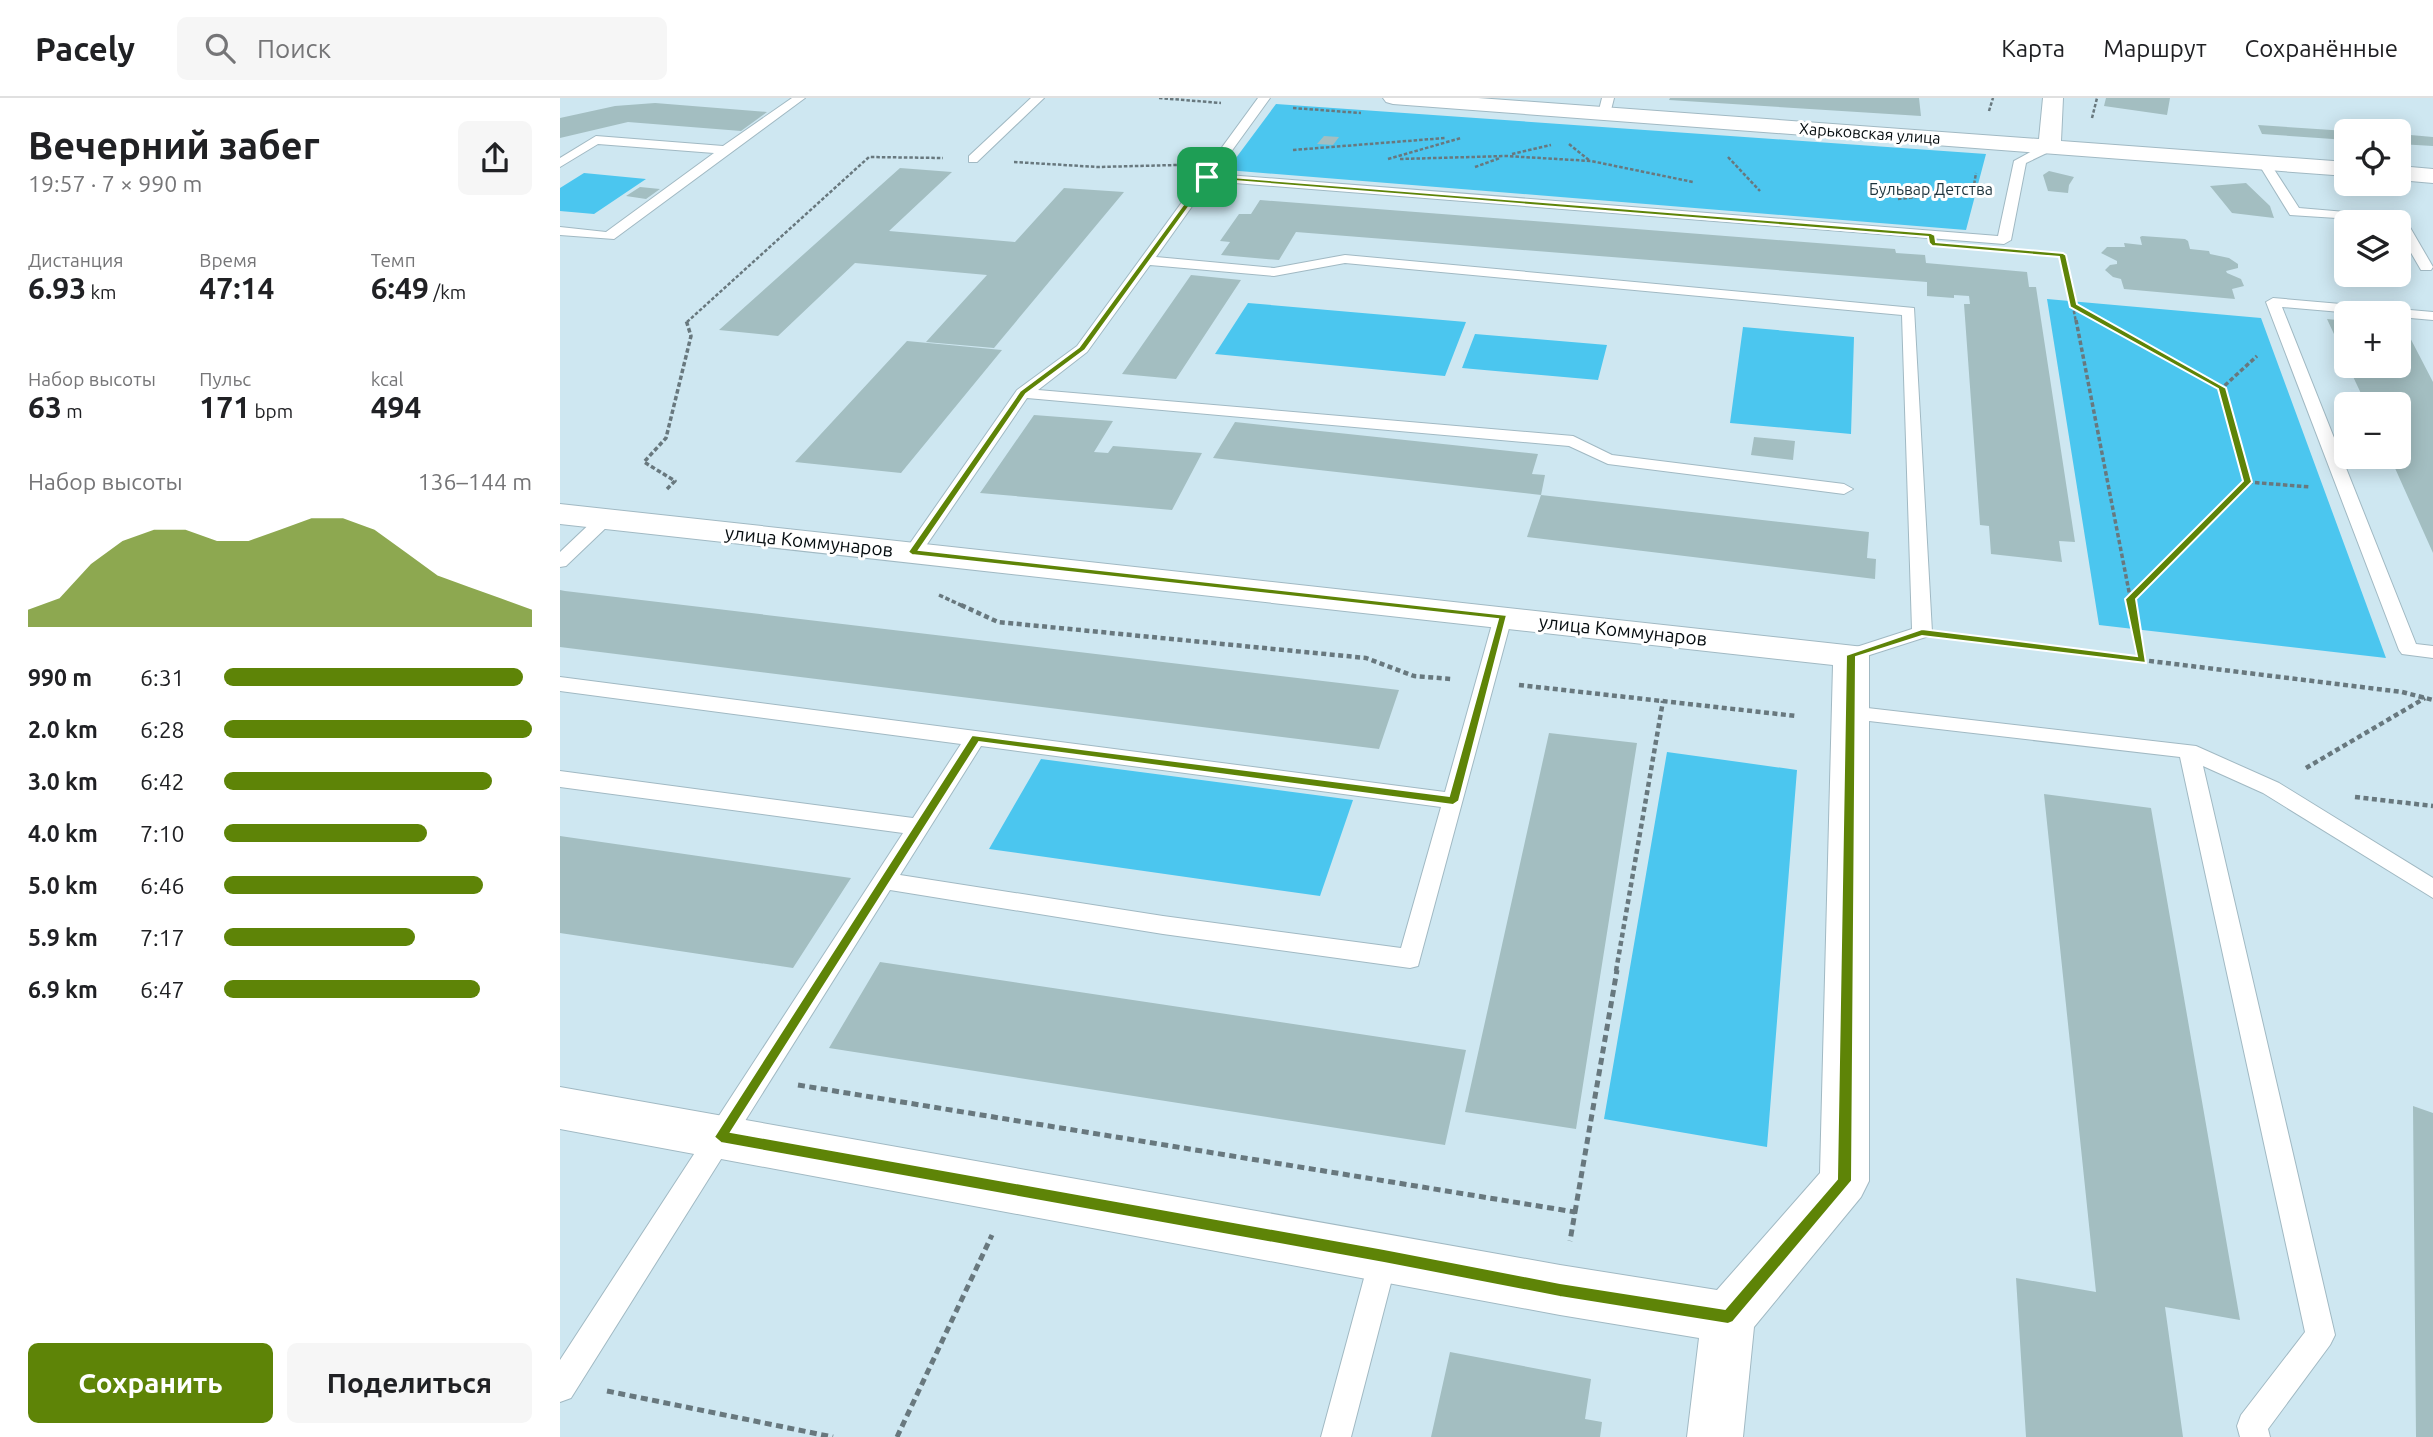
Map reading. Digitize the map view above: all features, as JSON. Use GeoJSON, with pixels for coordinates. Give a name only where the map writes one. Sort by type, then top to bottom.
{"type":"FeatureCollection","features":[{"type":"Feature","properties":{"kind":"street","name":"Харьковская улица"},"geometry":{"type":"LineString","coordinates":[[1393,98],[1606,106],[2049,146],[2334,168]]}},
{"type":"Feature","properties":{"kind":"street"},"geometry":{"type":"LineString","coordinates":[[2049,146],[2053,98]]}},
{"type":"Feature","properties":{"kind":"street"},"geometry":{"type":"LineString","coordinates":[[2411,174],[2433,176]]}},
{"type":"Feature","properties":{"kind":"street","name":"улица Коммунаров"},"geometry":{"type":"LineString","coordinates":[[560,514],[1851,655]]}},
{"type":"Feature","properties":{"kind":"street"},"geometry":{"type":"LineString","coordinates":[[1716,1437],[1728,1317],[1844,1181],[1851,655]]}},
{"type":"Feature","properties":{"kind":"street"},"geometry":{"type":"LineString","coordinates":[[560,1108],[1560,1290],[1728,1317]]}},
{"type":"Feature","properties":{"kind":"lane"},"geometry":{"type":"LineString","coordinates":[[560,231],[609,236],[799,98]]}},
{"type":"Feature","properties":{"kind":"lane"},"geometry":{"type":"LineString","coordinates":[[973,159],[1038,98]]}},
{"type":"Feature","properties":{"kind":"lane"},"geometry":{"type":"LineString","coordinates":[[912,552],[1023,393],[1082,349],[1264,98]]}},
{"type":"Feature","properties":{"kind":"lane"},"geometry":{"type":"LineString","coordinates":[[560,163],[596,140],[726,150]]}},
{"type":"Feature","properties":{"kind":"lane"},"geometry":{"type":"LineString","coordinates":[[1211,172],[1450,196],[2004,240],[2020,161],[2049,146]]}},
{"type":"Feature","properties":{"kind":"lane"},"geometry":{"type":"LineString","coordinates":[[2264,163],[2295,212],[2399,220],[2430,267],[2433,281]]}},
{"type":"Feature","properties":{"kind":"lane"},"geometry":{"type":"LineString","coordinates":[[1146,260],[1274,272],[1345,259],[1909,311],[1922,632],[1851,655]]}},
{"type":"Feature","properties":{"kind":"lane"},"geometry":{"type":"LineString","coordinates":[[2433,316],[2273,302],[2409,650],[2433,652]]}},
{"type":"Feature","properties":{"kind":"lane"},"geometry":{"type":"LineString","coordinates":[[1023,393],[1573,441],[1608,459],[1844,489]]}},
{"type":"Feature","properties":{"kind":"lane"},"geometry":{"type":"LineString","coordinates":[[560,562],[605,519]]}},
{"type":"Feature","properties":{"kind":"lane"},"geometry":{"type":"LineString","coordinates":[[885,881],[1163,925],[1410,959],[1503,617]]}},
{"type":"Feature","properties":{"kind":"lane"},"geometry":{"type":"LineString","coordinates":[[560,684],[1453,801]]}},
{"type":"Feature","properties":{"kind":"lane"},"geometry":{"type":"LineString","coordinates":[[1850,713],[2189,751],[2271,788],[2433,889]]}},
{"type":"Feature","properties":{"kind":"lane"},"geometry":{"type":"LineString","coordinates":[[561,1385],[976,737]]}},
{"type":"Feature","properties":{"kind":"lane"},"geometry":{"type":"LineString","coordinates":[[2189,751],[2320,1335],[2252,1426],[2255,1437]]}},
{"type":"Feature","properties":{"kind":"lane"},"geometry":{"type":"LineString","coordinates":[[560,779],[919,827]]}},
{"type":"Feature","properties":{"kind":"lane"},"geometry":{"type":"LineString","coordinates":[[1336,1437],[1384,1256]]}},
{"type":"Feature","properties":{"kind":"path"},"geometry":{"type":"LineString","coordinates":[[1292,150],[1471,135],[1387,159]]}},
{"type":"Feature","properties":{"kind":"path"},"geometry":{"type":"LineString","coordinates":[[1565,141],[1591,161]]}},
{"type":"Feature","properties":{"kind":"path"},"geometry":{"type":"LineString","coordinates":[[1450,196],[1465,170],[1553,144]]}},
{"type":"Feature","properties":{"kind":"path"},"geometry":{"type":"LineString","coordinates":[[638,522],[674,481],[644,462],[666,438],[691,336],[686,320],[869,157],[973,159],[1211,172]]}},
{"type":"Feature","properties":{"kind":"path"},"geometry":{"type":"LineString","coordinates":[[1728,158],[1788,223]]}},
{"type":"Feature","properties":{"kind":"path"},"geometry":{"type":"LineString","coordinates":[[1894,200],[1973,191],[1976,169]]}},
{"type":"Feature","properties":{"kind":"path"},"geometry":{"type":"LineString","coordinates":[[2024,252],[2063,255],[2143,661]]}},
{"type":"Feature","properties":{"kind":"path"},"geometry":{"type":"LineString","coordinates":[[2073,305],[2222,388],[2248,482]]}},
{"type":"Feature","properties":{"kind":"path"},"geometry":{"type":"LineString","coordinates":[[2222,388],[2284,331]]}},
{"type":"Feature","properties":{"kind":"path"},"geometry":{"type":"LineString","coordinates":[[2130,599],[2248,482],[2347,490]]}},
{"type":"Feature","properties":{"kind":"path"},"geometry":{"type":"LineString","coordinates":[[929,591],[998,622],[1366,658],[1414,676],[1486,681],[1796,716]]}},
{"type":"Feature","properties":{"kind":"path"},"geometry":{"type":"LineString","coordinates":[[1922,632],[2402,692],[2433,699]]}},
{"type":"Feature","properties":{"kind":"path"},"geometry":{"type":"LineString","coordinates":[[2271,788],[2426,698]]}},
{"type":"Feature","properties":{"kind":"path"},"geometry":{"type":"LineString","coordinates":[[1575,1212],[1663,701]]}},
{"type":"Feature","properties":{"kind":"path"},"geometry":{"type":"LineString","coordinates":[[897,1437],[1013,1189]]}},
{"type":"Feature","properties":{"kind":"path"},"geometry":{"type":"LineString","coordinates":[[561,1385],[833,1437]]}},
{"type":"Feature","properties":{"kind":"green space","name":"Бульвар Детства"},"geometry":{"type":"Polygon","coordinates":[[[1276,104],[1986,154],[1966,230],[1227,170],[1276,104]]]}},
{"type":"Feature","properties":{"kind":"green space"},"geometry":{"type":"Polygon","coordinates":[[[584,173],[646,179],[594,214],[560,211],[560,188],[584,173]]]}},
{"type":"Feature","properties":{"kind":"green space"},"geometry":{"type":"Polygon","coordinates":[[[2047,299],[2261,318],[2386,658],[2099,625],[2047,299]]]}},
{"type":"Feature","properties":{"kind":"green space"},"geometry":{"type":"Polygon","coordinates":[[[1248,303],[1466,322],[1445,376],[1215,354],[1248,303]]]}},
{"type":"Feature","properties":{"kind":"green space"},"geometry":{"type":"Polygon","coordinates":[[[1743,327],[1854,337],[1851,434],[1730,423],[1743,327]]]}},
{"type":"Feature","properties":{"kind":"green space"},"geometry":{"type":"Polygon","coordinates":[[[1475,334],[1607,345],[1598,380],[1462,368],[1475,334]]]}},
{"type":"Feature","properties":{"kind":"green space"},"geometry":{"type":"Polygon","coordinates":[[[1667,752],[1797,770],[1767,1147],[1604,1119],[1667,752]]]}},
{"type":"Feature","properties":{"kind":"green space"},"geometry":{"type":"Polygon","coordinates":[[[1041,759],[1353,800],[1320,896],[989,849],[1041,759]]]}},
{"type":"Feature","properties":{"kind":"building"},"geometry":{"type":"Polygon","coordinates":[[[1919,98],[1921,116],[1669,100],[1919,98]]]}},
{"type":"Feature","properties":{"kind":"building"},"geometry":{"type":"Polygon","coordinates":[[[2106,98],[2170,98],[2167,115],[2104,106],[2106,98]]]}},
{"type":"Feature","properties":{"kind":"building"},"geometry":{"type":"Polygon","coordinates":[[[655,103],[767,112],[741,131],[628,122],[560,138],[560,118],[615,106],[655,103]]]}},
{"type":"Feature","properties":{"kind":"building"},"geometry":{"type":"Polygon","coordinates":[[[2258,125],[2334,130],[2334,139],[2262,134],[2258,125]]]}},
{"type":"Feature","properties":{"kind":"building"},"geometry":{"type":"Polygon","coordinates":[[[2411,135],[2433,137],[2433,146],[2411,145],[2411,135]]]}},
{"type":"Feature","properties":{"kind":"building"},"geometry":{"type":"Polygon","coordinates":[[[1324,136],[1339,137],[1333,145],[1317,144],[1324,136]]]}},
{"type":"Feature","properties":{"kind":"building"},"geometry":{"type":"Polygon","coordinates":[[[900,168],[952,172],[889,231],[1015,242],[1064,188],[1124,192],[994,348],[926,342],[987,275],[855,263],[778,336],[719,330],[900,168]]]}},
{"type":"Feature","properties":{"kind":"building"},"geometry":{"type":"Polygon","coordinates":[[[2049,171],[2074,177],[2068,193],[2048,191],[2043,175],[2049,171]]]}},
{"type":"Feature","properties":{"kind":"building"},"geometry":{"type":"Polygon","coordinates":[[[2246,183],[2270,206],[2274,218],[2232,213],[2210,186],[2246,183]]]}},
{"type":"Feature","properties":{"kind":"building"},"geometry":{"type":"Polygon","coordinates":[[[640,187],[660,189],[646,199],[626,196],[640,187]]]}},
{"type":"Feature","properties":{"kind":"building"},"geometry":{"type":"Polygon","coordinates":[[[1260,200],[1895,249],[1896,253],[1925,255],[1926,263],[2027,272],[2029,287],[2036,287],[2075,542],[2059,541],[2062,562],[1991,554],[1989,526],[1980,525],[1964,304],[1970,304],[1969,296],[1927,296],[1927,282],[1296,232],[1279,260],[1221,255],[1230,242],[1220,241],[1239,214],[1251,214],[1260,200]]]}},
{"type":"Feature","properties":{"kind":"building"},"geometry":{"type":"Polygon","coordinates":[[[2142,236],[2185,239],[2190,249],[2209,251],[2210,254],[2229,258],[2238,264],[2238,268],[2226,271],[2227,273],[2241,279],[2244,286],[2232,289],[2235,299],[2124,289],[2121,279],[2113,277],[2105,270],[2110,265],[2117,264],[2117,261],[2101,253],[2107,247],[2125,247],[2124,243],[2142,245],[2142,236]]]}},
{"type":"Feature","properties":{"kind":"building"},"geometry":{"type":"Polygon","coordinates":[[[1191,275],[1241,280],[1176,379],[1122,374],[1191,275]]]}},
{"type":"Feature","properties":{"kind":"building"},"geometry":{"type":"Polygon","coordinates":[[[2327,319],[2334,320],[2334,334],[2327,319]]]}},
{"type":"Feature","properties":{"kind":"building"},"geometry":{"type":"Polygon","coordinates":[[[2411,340],[2433,382],[2433,553],[2395,469],[2411,469],[2411,392],[2360,392],[2354,378],[2411,378],[2411,340]]]}},
{"type":"Feature","properties":{"kind":"building"},"geometry":{"type":"Polygon","coordinates":[[[907,341],[1002,350],[901,473],[795,462],[907,341]]]}},
{"type":"Feature","properties":{"kind":"building"},"geometry":{"type":"Polygon","coordinates":[[[1034,415],[1113,421],[1094,452],[1108,453],[1113,446],[1202,453],[1172,510],[980,493],[1034,415]]]}},
{"type":"Feature","properties":{"kind":"building"},"geometry":{"type":"Polygon","coordinates":[[[1235,422],[1538,454],[1532,474],[1545,475],[1541,495],[1213,458],[1235,422]]]}},
{"type":"Feature","properties":{"kind":"building"},"geometry":{"type":"Polygon","coordinates":[[[1754,437],[1795,441],[1793,460],[1751,455],[1754,437]]]}},
{"type":"Feature","properties":{"kind":"building"},"geometry":{"type":"Polygon","coordinates":[[[1541,495],[1869,532],[1867,558],[1876,559],[1875,579],[1527,537],[1541,495]]]}},
{"type":"Feature","properties":{"kind":"building"},"geometry":{"type":"Polygon","coordinates":[[[560,590],[1399,690],[1379,749],[560,647],[560,590]]]}},
{"type":"Feature","properties":{"kind":"building"},"geometry":{"type":"Polygon","coordinates":[[[1549,733],[1637,743],[1576,1129],[1465,1112],[1549,733]]]}},
{"type":"Feature","properties":{"kind":"building"},"geometry":{"type":"Polygon","coordinates":[[[2044,794],[2151,808],[2240,1320],[2165,1307],[2183,1437],[2026,1437],[2016,1278],[2096,1292],[2044,794]]]}},
{"type":"Feature","properties":{"kind":"building"},"geometry":{"type":"Polygon","coordinates":[[[560,836],[851,878],[793,968],[560,933],[560,836]]]}},
{"type":"Feature","properties":{"kind":"building"},"geometry":{"type":"Polygon","coordinates":[[[880,962],[1466,1050],[1445,1145],[829,1048],[880,962]]]}},
{"type":"Feature","properties":{"kind":"building"},"geometry":{"type":"Polygon","coordinates":[[[2413,1106],[2433,1113],[2433,1437],[2416,1437],[2413,1106]]]}},
{"type":"Feature","properties":{"kind":"building"},"geometry":{"type":"Polygon","coordinates":[[[1450,1352],[1591,1379],[1585,1419],[1602,1422],[1600,1437],[1431,1437],[1450,1352]]]}},
{"type":"Feature","properties":{"kind":"route"},"geometry":{"type":"LineString","coordinates":[[1207,177],[1931,235],[1932,243],[2063,255],[2073,305],[2222,388],[2248,482],[2130,599],[2143,661],[1922,632],[1851,655],[1844,1181],[1728,1317],[1560,1290],[721,1137],[976,737],[1453,801],[1503,617],[912,552],[1023,393],[1082,349],[1207,177]]}}]}
